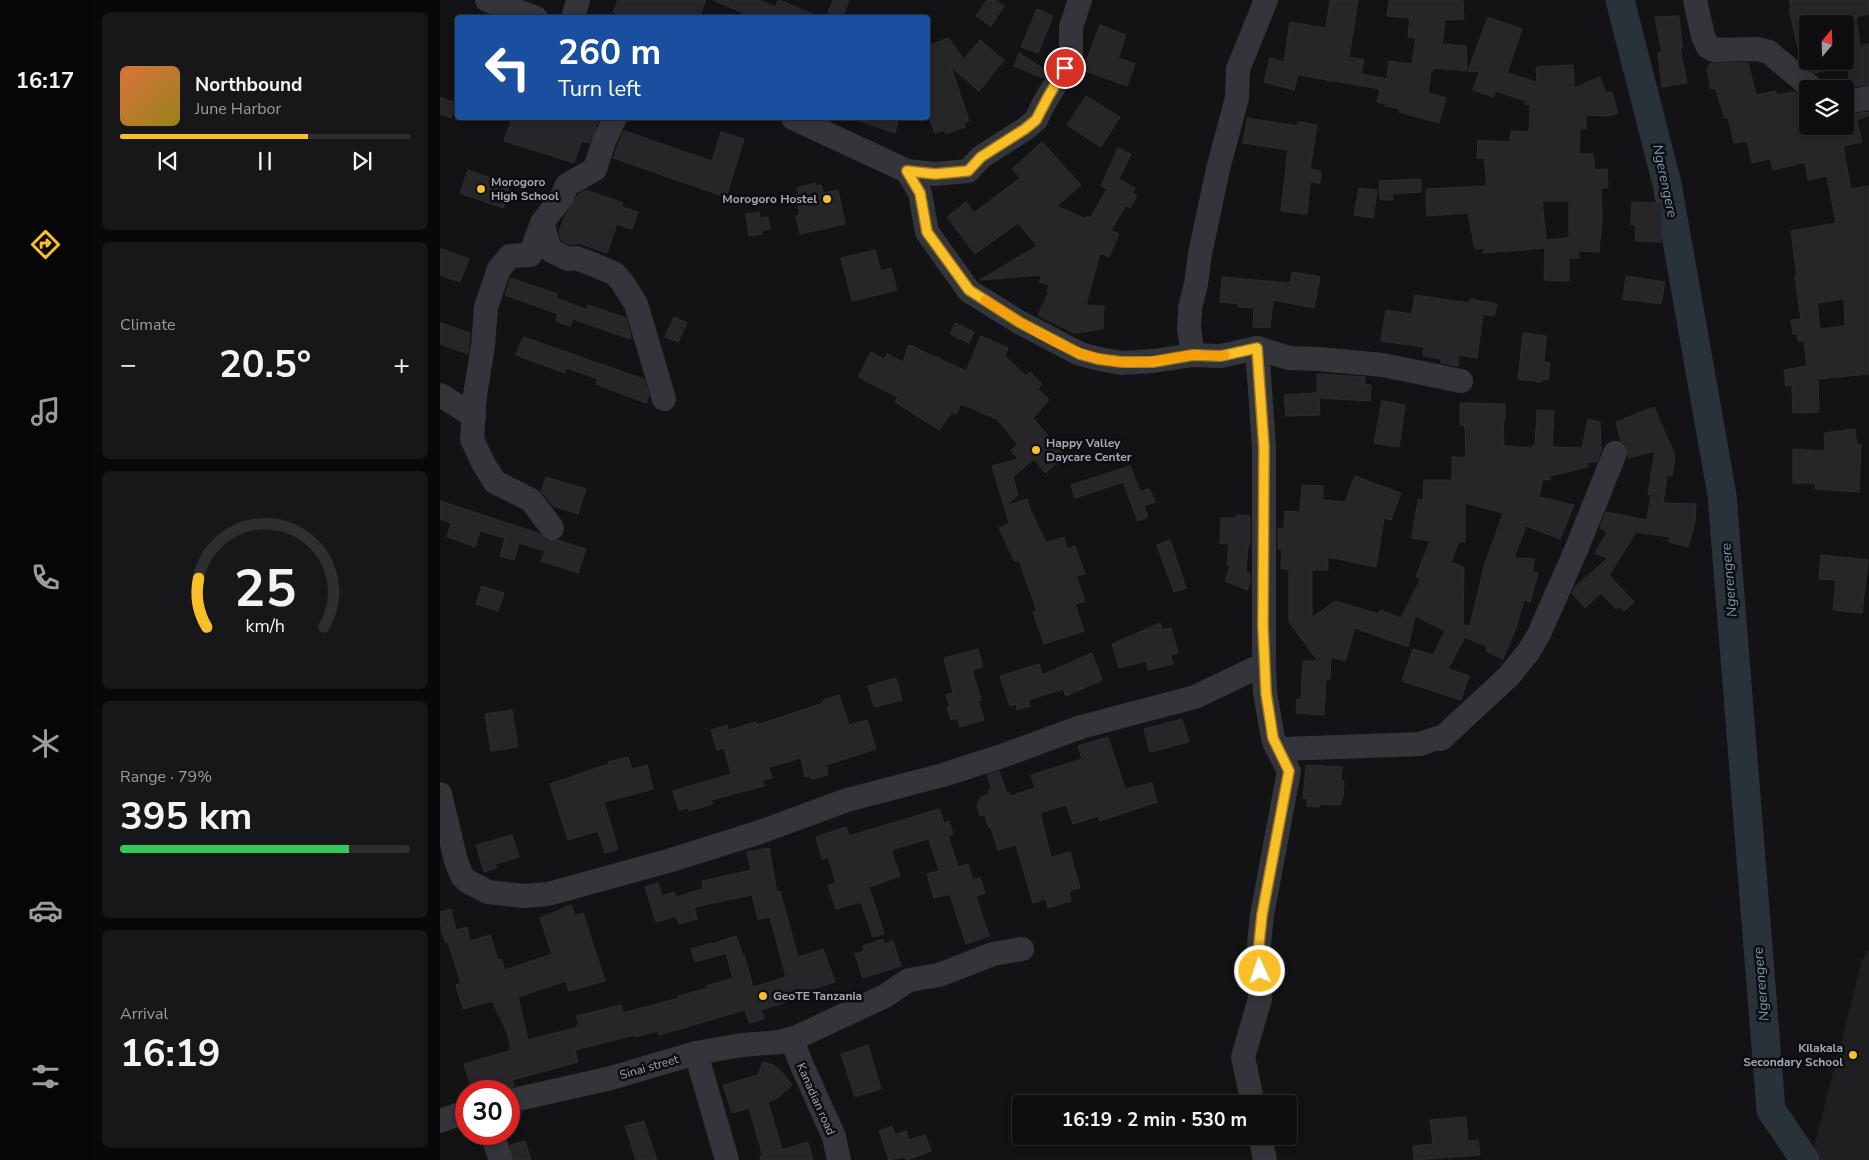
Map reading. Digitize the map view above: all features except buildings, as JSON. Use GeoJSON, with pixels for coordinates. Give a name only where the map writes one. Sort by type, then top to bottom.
{"type":"FeatureCollection","features":[{"type":"Feature","properties":{"kind":"street"},"geometry":{"type":"LineString","coordinates":[[487,0],[528,15]]}},
{"type":"Feature","properties":{"kind":"street"},"geometry":{"type":"LineString","coordinates":[[574,15],[578,0]]}},
{"type":"Feature","properties":{"kind":"street"},"geometry":{"type":"LineString","coordinates":[[797,120],[907,171],[935,174],[968,171],[981,157],[1036,120],[1071,58],[1071,27],[1080,0]]}},
{"type":"Feature","properties":{"kind":"street"},"geometry":{"type":"LineString","coordinates":[[1193,355],[1189,329],[1190,308],[1218,169],[1237,98],[1238,69],[1266,0]]}},
{"type":"Feature","properties":{"kind":"street"},"geometry":{"type":"LineString","coordinates":[[1695,0],[1703,36],[1708,47],[1714,50],[1757,49],[1769,52],[1802,80]]}},
{"type":"Feature","properties":{"kind":"street"},"geometry":{"type":"LineString","coordinates":[[1854,100],[1869,98]]}},
{"type":"Feature","properties":{"kind":"street"},"geometry":{"type":"LineString","coordinates":[[552,528],[531,500],[495,482],[483,463],[472,439],[475,395],[483,346],[486,307],[499,270],[510,256],[530,255],[542,223],[563,195],[567,185],[595,169],[604,141],[614,120]]}},
{"type":"Feature","properties":{"kind":"street"},"geometry":{"type":"LineString","coordinates":[[907,171],[920,193],[927,232],[969,290],[1019,322],[1080,354],[1122,362],[1153,362],[1193,355],[1221,356],[1257,348],[1289,358],[1383,365],[1461,381]]}},
{"type":"Feature","properties":{"kind":"street"},"geometry":{"type":"LineString","coordinates":[[542,223],[550,250],[568,259],[576,258],[597,266],[615,274],[622,282],[638,310],[648,350],[664,399]]}},
{"type":"Feature","properties":{"kind":"street"},"geometry":{"type":"LineString","coordinates":[[1251,1095],[1243,1057],[1260,999],[1259,944],[1262,915],[1289,771],[1275,744],[1270,728],[1264,664],[1264,447],[1257,348]]}},
{"type":"Feature","properties":{"kind":"street"},"geometry":{"type":"LineString","coordinates":[[440,395],[474,416]]}},
{"type":"Feature","properties":{"kind":"street"},"geometry":{"type":"LineString","coordinates":[[1275,744],[1286,749],[1420,744],[1437,738],[1441,739],[1453,729],[1509,676],[1534,643],[1580,541],[1615,453]]}},
{"type":"Feature","properties":{"kind":"street"},"geometry":{"type":"LineString","coordinates":[[440,794],[456,861],[462,876],[467,881],[480,889],[496,893],[524,896],[548,894],[668,861],[847,800],[943,775],[1081,727],[1195,697],[1264,664]]}},
{"type":"Feature","properties":{"kind":"street","name":"Sinai street"},"geometry":{"type":"LineString","coordinates":[[520,1099],[611,1078],[696,1053],[791,1039],[815,1030],[885,996],[909,980],[939,975],[993,954],[1022,949]]}},
{"type":"Feature","properties":{"kind":"street","name":"Kanadian road"},"geometry":{"type":"LineString","coordinates":[[791,1039],[796,1047],[800,1064],[806,1072],[834,1137],[839,1160]]}},
{"type":"Feature","properties":{"kind":"street"},"geometry":{"type":"LineString","coordinates":[[696,1053],[727,1160]]}},
{"type":"Feature","properties":{"kind":"street"},"geometry":{"type":"LineString","coordinates":[[440,1121],[455,1116]]}},
{"type":"Feature","properties":{"kind":"street"},"geometry":{"type":"LineString","coordinates":[[496,1145],[501,1160]]}},
{"type":"Feature","properties":{"kind":"street"},"geometry":{"type":"LineString","coordinates":[[1262,1145],[1264,1160]]}},
{"type":"Feature","properties":{"kind":"shaded area","name":"Kilakala Secondary School"},"geometry":{"type":"Polygon","coordinates":[[[1869,949],[1869,1160],[1815,1160],[1813,1151],[1862,960],[1869,949]]]}},
{"type":"Feature","properties":{"kind":"waterway","name":"Ngerengere"},"geometry":{"type":"LineString","coordinates":[[1620,0],[1667,184],[1722,495],[1771,1110],[1805,1160]]}},
{"type":"Feature","properties":{"kind":"slow traffic"},"geometry":{"type":"LineString","coordinates":[[985,300],[1019,322],[1080,354],[1098,359],[1122,362],[1153,362],[1193,355],[1225,355]]}},
{"type":"Feature","properties":{"kind":"place","name":"Morogoro High School"},"geometry":{"type":"Point","coordinates":[481,189]}},
{"type":"Feature","properties":{"kind":"place","name":"Morogoro Hostel"},"geometry":{"type":"Point","coordinates":[827,199]}},
{"type":"Feature","properties":{"kind":"place","name":"Happy Valley Daycare Center"},"geometry":{"type":"Point","coordinates":[1036,450]}},
{"type":"Feature","properties":{"kind":"place","name":"GeoTE Tanzania"},"geometry":{"type":"Point","coordinates":[763,996]}},
{"type":"Feature","properties":{"kind":"place","name":"Kilakala Secondary School"},"geometry":{"type":"Point","coordinates":[1853,1055]}},
{"type":"Feature","properties":{"kind":"route"},"geometry":{"type":"LineString","coordinates":[[1065,68],[1036,120],[981,157],[968,171],[954,174],[935,174],[907,171],[920,193],[927,232],[969,290],[1019,322],[1080,354],[1098,359],[1122,362],[1153,362],[1193,355],[1221,356],[1257,348],[1264,447],[1263,627],[1266,693],[1270,728],[1289,771],[1262,915],[1259,944],[1260,971]]}}]}
